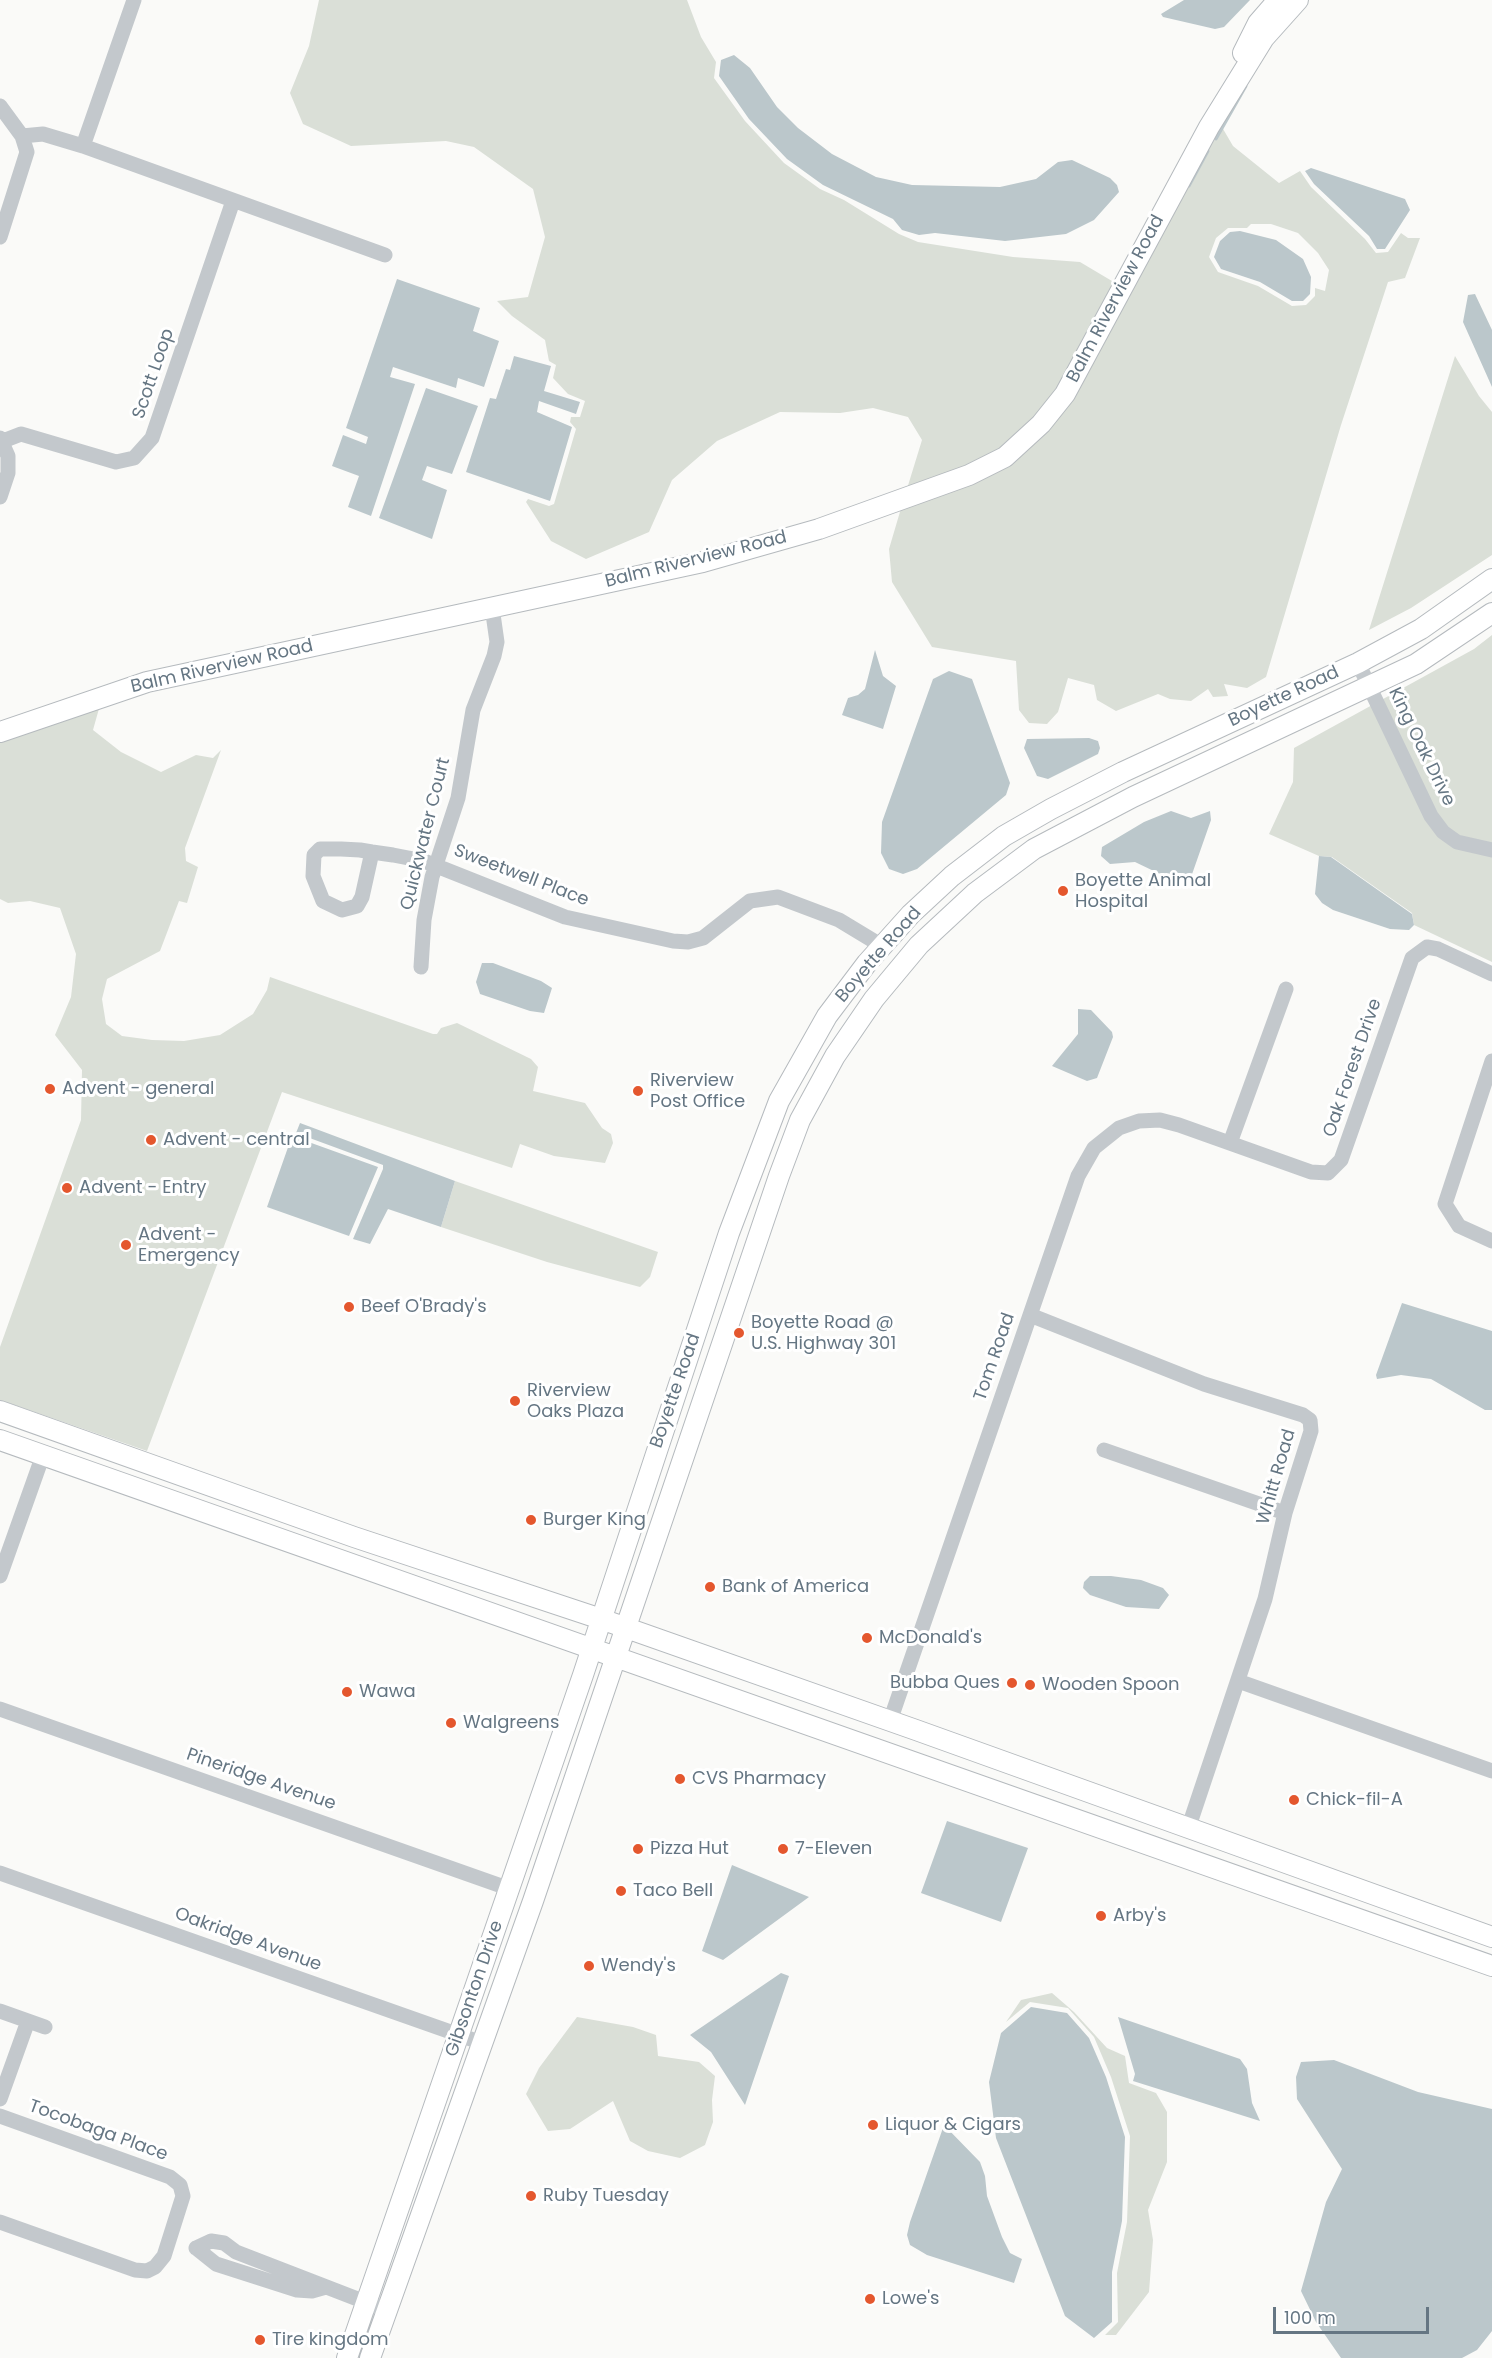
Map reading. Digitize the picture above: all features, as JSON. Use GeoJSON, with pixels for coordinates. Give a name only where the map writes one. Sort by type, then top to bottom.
{"type":"FeatureCollection","features":[{"type":"Feature","properties":{"kind":"main road","name":"Balm Riverview Road"},"geometry":{"type":"LineString","coordinates":[[1209,127],[1257,23],[1278,0]]}},
{"type":"Feature","properties":{"kind":"main road","name":"Balm Riverview Road"},"geometry":{"type":"LineString","coordinates":[[0,732],[147,682],[703,562],[819,529],[969,476],[1005,456],[1041,424],[1065,394],[1209,127],[1264,38],[1298,0]]}},
{"type":"Feature","properties":{"kind":"main road","name":"Boyette Road"},"geometry":{"type":"LineString","coordinates":[[601,1619],[721,1256],[766,1131],[793,1073],[817,1033],[846,991],[882,946],[952,876],[1014,831],[1123,772],[1358,663],[1422,628],[1492,579]]}},
{"type":"Feature","properties":{"kind":"main road","name":"Boyette Road"},"geometry":{"type":"LineString","coordinates":[[616,1658],[789,1148],[835,1056],[874,999],[919,945],[961,904],[1034,849],[1133,797],[1416,664],[1492,613]]}},
{"type":"Feature","properties":{"kind":"main road"},"geometry":{"type":"LineString","coordinates":[[0,1411],[354,1537],[601,1619],[1188,1829],[1488,1932]]}},
{"type":"Feature","properties":{"kind":"main road"},"geometry":{"type":"LineString","coordinates":[[43,1455],[52,1429]]}},
{"type":"Feature","properties":{"kind":"main road"},"geometry":{"type":"LineString","coordinates":[[0,1440],[1492,1966]]}},
{"type":"Feature","properties":{"kind":"main road"},"geometry":{"type":"LineString","coordinates":[[179,1504],[218,1504],[336,1544],[348,1543],[354,1537]]}},
{"type":"Feature","properties":{"kind":"main road","name":"Gibsonton Drive"},"geometry":{"type":"LineString","coordinates":[[347,2358],[601,1619]]}},
{"type":"Feature","properties":{"kind":"main road","name":"Gibsonton Drive"},"geometry":{"type":"LineString","coordinates":[[370,2358],[616,1658]]}},
{"type":"Feature","properties":{"kind":"main road"},"geometry":{"type":"LineString","coordinates":[[930,1768],[960,1769],[1008,1782],[1156,1834],[1171,1835],[1188,1829]]}},
{"type":"Feature","properties":{"kind":"main road"},"geometry":{"type":"LineString","coordinates":[[1182,1857],[1203,1852],[1223,1856],[1453,1936],[1488,1932]]}},
{"type":"Feature","properties":{"kind":"main road"},"geometry":{"type":"LineString","coordinates":[[1466,1956],[1492,1958]]}},
{"type":"Feature","properties":{"kind":"street"},"geometry":{"type":"LineString","coordinates":[[84,146],[134,0]]}},
{"type":"Feature","properties":{"kind":"street"},"geometry":{"type":"LineString","coordinates":[[0,106],[22,136],[27,152],[0,237]]}},
{"type":"Feature","properties":{"kind":"street"},"geometry":{"type":"LineString","coordinates":[[22,136],[43,134],[84,146],[385,255]]}},
{"type":"Feature","properties":{"kind":"street","name":"Scott Loop"},"geometry":{"type":"LineString","coordinates":[[2,439],[21,434],[116,462],[134,458],[152,438],[233,201]]}},
{"type":"Feature","properties":{"kind":"street"},"geometry":{"type":"LineString","coordinates":[[0,497],[8,473],[8,456],[2,439]]}},
{"type":"Feature","properties":{"kind":"street","name":"Quickwater Court"},"geometry":{"type":"LineString","coordinates":[[421,967],[426,905],[435,865],[458,798],[473,710],[494,656],[497,642],[492,607]]}},
{"type":"Feature","properties":{"kind":"street","name":"King Oak Drive"},"geometry":{"type":"LineString","coordinates":[[1358,663],[1431,816],[1443,832],[1457,842],[1492,849]]}},
{"type":"Feature","properties":{"kind":"street","name":"Sweetwell Place"},"geometry":{"type":"LineString","coordinates":[[372,852],[362,897],[357,906],[342,910],[323,901],[312,866],[316,852],[330,848],[372,852],[435,865],[565,917],[673,941],[688,942],[703,938],[750,901],[778,897],[839,920],[882,946]]}},
{"type":"Feature","properties":{"kind":"street","name":"Oak Forest Drive"},"geometry":{"type":"LineString","coordinates":[[1230,1143],[1311,1172],[1328,1173],[1341,1160],[1412,958],[1427,947],[1438,949],[1492,974]]}},
{"type":"Feature","properties":{"kind":"street"},"geometry":{"type":"LineString","coordinates":[[1230,1143],[1286,989]]}},
{"type":"Feature","properties":{"kind":"street"},"geometry":{"type":"LineString","coordinates":[[1492,1061],[1445,1204],[1459,1226],[1492,1241]]}},
{"type":"Feature","properties":{"kind":"street","name":"Tom Road"},"geometry":{"type":"LineString","coordinates":[[890,1721],[1080,1170],[1090,1153],[1105,1138],[1132,1123],[1153,1120],[1179,1125],[1230,1143]]}},
{"type":"Feature","properties":{"kind":"street","name":"Whitt Road"},"geometry":{"type":"LineString","coordinates":[[1030,1315],[1204,1384],[1311,1420],[1311,1431],[1285,1513],[1265,1599],[1188,1829]]}},
{"type":"Feature","properties":{"kind":"street"},"geometry":{"type":"LineString","coordinates":[[1104,1450],[1285,1513]]}},
{"type":"Feature","properties":{"kind":"street"},"geometry":{"type":"LineString","coordinates":[[0,1576],[43,1455]]}},
{"type":"Feature","properties":{"kind":"street"},"geometry":{"type":"LineString","coordinates":[[1238,1681],[1492,1771]]}},
{"type":"Feature","properties":{"kind":"street","name":"Pineridge Avenue"},"geometry":{"type":"LineString","coordinates":[[0,1709],[510,1889]]}},
{"type":"Feature","properties":{"kind":"street","name":"Oakridge Avenue"},"geometry":{"type":"LineString","coordinates":[[0,1873],[482,2043]]}},
{"type":"Feature","properties":{"kind":"street"},"geometry":{"type":"LineString","coordinates":[[0,2011],[45,2027]]}},
{"type":"Feature","properties":{"kind":"street"},"geometry":{"type":"LineString","coordinates":[[0,2099],[28,2021]]}},
{"type":"Feature","properties":{"kind":"street","name":"Tocobaga Place"},"geometry":{"type":"LineString","coordinates":[[0,2116],[175,2180],[183,2196],[170,2239],[159,2264],[151,2269],[139,2271],[0,2222]]}},
{"type":"Feature","properties":{"kind":"street"},"geometry":{"type":"LineString","coordinates":[[170,2239],[196,2248],[216,2264],[297,2290],[312,2291],[326,2287]]}},
{"type":"Feature","properties":{"kind":"street"},"geometry":{"type":"LineString","coordinates":[[196,2248],[218,2241],[230,2245],[236,2252],[387,2310]]}},
{"type":"Feature","properties":{"kind":"shaded area"},"geometry":{"type":"Polygon","coordinates":[[[319,0],[687,0],[701,37],[716,62],[714,78],[745,121],[784,163],[820,189],[844,200],[899,234],[918,242],[1013,257],[1080,262],[1117,284],[1060,391],[1001,452],[906,492],[922,440],[908,417],[873,408],[840,413],[780,412],[717,441],[672,480],[649,532],[586,559],[551,541],[526,502],[528,499],[549,506],[554,504],[576,429],[570,422],[571,417],[580,417],[585,401],[568,394],[553,378],[556,365],[549,361],[545,340],[512,316],[497,301],[528,297],[545,237],[533,189],[474,147],[446,141],[351,146],[303,124],[290,93],[309,46],[319,0]]]}},
{"type":"Feature","properties":{"kind":"shaded area"},"geometry":{"type":"Polygon","coordinates":[[[1184,0],[1250,0],[1224,27],[1215,29],[1163,17],[1161,14],[1184,0]]]}},
{"type":"Feature","properties":{"kind":"shaded area"},"geometry":{"type":"Polygon","coordinates":[[[734,55],[750,68],[777,107],[798,128],[832,154],[876,177],[912,185],[1000,187],[1036,179],[1058,162],[1072,160],[1110,178],[1117,185],[1119,192],[1094,220],[1066,234],[1005,241],[935,233],[919,235],[902,230],[893,219],[823,185],[787,159],[749,119],[719,76],[721,60],[734,55]]]}},
{"type":"Feature","properties":{"kind":"shaded area"},"geometry":{"type":"Polygon","coordinates":[[[1219,122],[1233,146],[1279,183],[1300,171],[1311,187],[1365,239],[1376,253],[1388,252],[1401,233],[1408,238],[1420,238],[1405,278],[1388,282],[1341,425],[1266,677],[1247,688],[1224,684],[1228,696],[1213,697],[1208,689],[1191,701],[1170,699],[1158,694],[1116,711],[1097,700],[1094,685],[1068,678],[1058,712],[1047,724],[1029,723],[1019,710],[1016,661],[932,647],[892,582],[889,549],[902,505],[1028,445],[1219,122]],[[1251,224],[1247,228],[1228,228],[1216,238],[1209,257],[1218,272],[1258,286],[1292,306],[1306,305],[1315,296],[1315,288],[1325,291],[1329,270],[1318,253],[1298,233],[1271,224],[1251,224]]]}},
{"type":"Feature","properties":{"kind":"shaded area"},"geometry":{"type":"Polygon","coordinates":[[[1311,168],[1405,199],[1410,210],[1385,249],[1377,249],[1369,236],[1314,184],[1305,171],[1311,168]]]}},
{"type":"Feature","properties":{"kind":"shaded area"},"geometry":{"type":"Polygon","coordinates":[[[1240,231],[1276,240],[1303,259],[1311,277],[1310,294],[1303,301],[1292,301],[1260,282],[1221,269],[1214,257],[1220,241],[1230,232],[1240,231]]]}},
{"type":"Feature","properties":{"kind":"shaded area"},"geometry":{"type":"Polygon","coordinates":[[[397,279],[480,308],[473,331],[499,341],[484,387],[458,378],[456,388],[393,367],[390,377],[415,384],[371,516],[348,507],[359,476],[332,466],[343,435],[366,444],[368,437],[346,428],[397,279]]]}},
{"type":"Feature","properties":{"kind":"shaded area"},"geometry":{"type":"Polygon","coordinates":[[[1475,294],[1492,330],[1492,387],[1463,322],[1468,295],[1475,294]]]}},
{"type":"Feature","properties":{"kind":"shaded area"},"geometry":{"type":"Polygon","coordinates":[[[514,356],[551,366],[544,391],[580,402],[576,414],[539,401],[537,412],[572,427],[550,501],[466,472],[490,398],[496,399],[506,369],[510,370],[514,356]]]}},
{"type":"Feature","properties":{"kind":"shaded area"},"geometry":{"type":"Polygon","coordinates":[[[1455,356],[1479,396],[1492,412],[1492,555],[1411,608],[1369,630],[1455,356]]]}},
{"type":"Feature","properties":{"kind":"shaded area"},"geometry":{"type":"Polygon","coordinates":[[[426,388],[478,406],[452,474],[427,466],[422,480],[447,490],[432,539],[379,518],[426,388]]]}},
{"type":"Feature","properties":{"kind":"shaded area"},"geometry":{"type":"Polygon","coordinates":[[[1492,635],[1492,962],[1414,925],[1412,913],[1332,857],[1319,856],[1269,834],[1293,782],[1294,748],[1474,649],[1492,635]]]}},
{"type":"Feature","properties":{"kind":"shaded area"},"geometry":{"type":"Polygon","coordinates":[[[875,650],[883,676],[896,686],[883,729],[842,715],[848,698],[858,695],[865,689],[875,650]]]}},
{"type":"Feature","properties":{"kind":"shaded area"},"geometry":{"type":"Polygon","coordinates":[[[949,671],[972,679],[1010,783],[1006,795],[917,869],[903,874],[889,869],[881,853],[882,822],[933,679],[949,671]]]}},
{"type":"Feature","properties":{"kind":"shaded area"},"geometry":{"type":"Polygon","coordinates":[[[100,705],[93,730],[121,752],[161,772],[196,755],[213,758],[221,750],[185,848],[186,861],[198,867],[187,903],[179,901],[160,951],[107,979],[102,999],[106,1024],[122,1036],[152,1040],[184,1041],[220,1035],[253,1014],[267,990],[270,977],[433,1034],[437,1034],[441,1028],[457,1023],[531,1059],[538,1067],[533,1091],[585,1103],[602,1128],[611,1134],[613,1143],[605,1163],[554,1156],[520,1144],[512,1168],[282,1092],[147,1451],[0,1400],[0,1347],[81,1120],[82,1070],[55,1035],[71,997],[76,954],[60,908],[30,901],[8,903],[0,899],[0,739],[100,705]]]}},
{"type":"Feature","properties":{"kind":"shaded area"},"geometry":{"type":"Polygon","coordinates":[[[1089,738],[1098,741],[1100,748],[1098,754],[1048,779],[1037,776],[1024,748],[1027,739],[1089,738]]]}},
{"type":"Feature","properties":{"kind":"shaded area"},"geometry":{"type":"Polygon","coordinates":[[[1171,811],[1191,818],[1210,811],[1211,820],[1190,880],[1185,886],[1135,862],[1110,864],[1101,856],[1102,847],[1144,822],[1171,811]]]}},
{"type":"Feature","properties":{"kind":"shaded area"},"geometry":{"type":"Polygon","coordinates":[[[1319,856],[1331,857],[1412,914],[1414,925],[1409,930],[1390,929],[1333,910],[1322,903],[1315,894],[1319,856]]]}},
{"type":"Feature","properties":{"kind":"shaded area"},"geometry":{"type":"Polygon","coordinates":[[[482,963],[493,963],[541,981],[552,988],[544,1013],[530,1011],[480,994],[476,982],[482,963]]]}},
{"type":"Feature","properties":{"kind":"shaded area"},"geometry":{"type":"Polygon","coordinates":[[[1078,1009],[1091,1010],[1112,1032],[1113,1037],[1097,1078],[1087,1081],[1052,1066],[1078,1034],[1078,1009]]]}},
{"type":"Feature","properties":{"kind":"shaded area"},"geometry":{"type":"Polygon","coordinates":[[[300,1123],[455,1181],[441,1227],[388,1209],[370,1244],[353,1239],[383,1165],[296,1133],[300,1123]]]}},
{"type":"Feature","properties":{"kind":"shaded area"},"geometry":{"type":"Polygon","coordinates":[[[292,1136],[378,1167],[349,1236],[267,1207],[292,1136]]]}},
{"type":"Feature","properties":{"kind":"shaded area"},"geometry":{"type":"Polygon","coordinates":[[[455,1181],[658,1252],[650,1277],[640,1287],[547,1262],[441,1227],[455,1181]]]}},
{"type":"Feature","properties":{"kind":"shaded area"},"geometry":{"type":"Polygon","coordinates":[[[1402,1303],[1492,1331],[1492,1410],[1485,1410],[1431,1379],[1401,1375],[1377,1379],[1376,1375],[1402,1303]]]}},
{"type":"Feature","properties":{"kind":"shaded area"},"geometry":{"type":"Polygon","coordinates":[[[1090,1576],[1141,1580],[1163,1588],[1169,1595],[1159,1609],[1126,1607],[1090,1595],[1083,1588],[1084,1582],[1090,1576]]]}},
{"type":"Feature","properties":{"kind":"shaded area"},"geometry":{"type":"Polygon","coordinates":[[[947,1821],[1028,1848],[1001,1922],[921,1893],[947,1821]]]}},
{"type":"Feature","properties":{"kind":"shaded area"},"geometry":{"type":"Polygon","coordinates":[[[732,1865],[809,1897],[723,1960],[702,1951],[732,1865]]]}},
{"type":"Feature","properties":{"kind":"shaded area"},"geometry":{"type":"Polygon","coordinates":[[[781,1973],[789,1976],[745,2105],[711,2052],[690,2035],[781,1973]]]}},
{"type":"Feature","properties":{"kind":"shaded area"},"geometry":{"type":"Polygon","coordinates":[[[1052,1993],[1074,2012],[1107,2048],[1125,2056],[1129,2083],[1156,2093],[1167,2112],[1167,2162],[1148,2210],[1153,2240],[1149,2292],[1116,2335],[1105,2335],[1118,2322],[1117,2273],[1127,2222],[1130,2136],[1111,2077],[1094,2037],[1068,2008],[1030,2002],[1006,2022],[1021,2000],[1052,1993]]]}},
{"type":"Feature","properties":{"kind":"shaded area"},"geometry":{"type":"Polygon","coordinates":[[[1031,2007],[1067,2013],[1089,2038],[1106,2077],[1125,2137],[1122,2221],[1112,2272],[1112,2322],[1094,2338],[1065,2316],[996,2138],[989,2082],[1001,2033],[1031,2007]]]}},
{"type":"Feature","properties":{"kind":"shaded area"},"geometry":{"type":"Polygon","coordinates":[[[577,2017],[633,2027],[656,2035],[658,2056],[699,2062],[715,2076],[712,2100],[713,2122],[705,2145],[680,2158],[648,2151],[630,2141],[613,2101],[570,2129],[548,2131],[526,2094],[539,2068],[577,2017]]]}},
{"type":"Feature","properties":{"kind":"shaded area"},"geometry":{"type":"Polygon","coordinates":[[[1118,2017],[1240,2059],[1247,2069],[1252,2103],[1260,2121],[1133,2081],[1135,2074],[1118,2017]]]}},
{"type":"Feature","properties":{"kind":"shaded area"},"geometry":{"type":"Polygon","coordinates":[[[1334,2060],[1418,2092],[1492,2109],[1492,2331],[1477,2350],[1462,2358],[1341,2358],[1316,2322],[1301,2291],[1326,2202],[1342,2169],[1297,2099],[1296,2077],[1301,2062],[1334,2060]]]}},
{"type":"Feature","properties":{"kind":"shaded area"},"geometry":{"type":"Polygon","coordinates":[[[944,2125],[980,2162],[985,2176],[987,2196],[1002,2237],[1010,2253],[1022,2259],[1014,2283],[927,2255],[910,2245],[907,2235],[910,2222],[944,2125]]]}},
{"type":"Feature","properties":{"kind":"waterway"},"geometry":{"type":"LineString","coordinates":[[1216,139],[1246,86]]}},
{"type":"Feature","properties":{"kind":"waterway"},"geometry":{"type":"LineString","coordinates":[[1189,186],[1208,151]]}},
{"type":"Feature","properties":{"kind":"place","name":"Boyette Animal Hospital"},"geometry":{"type":"Point","coordinates":[1063,891]}},
{"type":"Feature","properties":{"kind":"place","name":"Advent - general"},"geometry":{"type":"Point","coordinates":[50,1089]}},
{"type":"Feature","properties":{"kind":"place","name":"Riverview Post Office"},"geometry":{"type":"Point","coordinates":[638,1091]}},
{"type":"Feature","properties":{"kind":"place","name":"Advent - central"},"geometry":{"type":"Point","coordinates":[151,1140]}},
{"type":"Feature","properties":{"kind":"place","name":"Advent - Entry"},"geometry":{"type":"Point","coordinates":[67,1188]}},
{"type":"Feature","properties":{"kind":"place","name":"Advent - Emergency"},"geometry":{"type":"Point","coordinates":[126,1245]}},
{"type":"Feature","properties":{"kind":"place","name":"Beef O'Brady's"},"geometry":{"type":"Point","coordinates":[349,1307]}},
{"type":"Feature","properties":{"kind":"place","name":"Boyette Road @ U.S. Highway 301"},"geometry":{"type":"Point","coordinates":[739,1333]}},
{"type":"Feature","properties":{"kind":"place","name":"Riverview Oaks Plaza"},"geometry":{"type":"Point","coordinates":[515,1401]}},
{"type":"Feature","properties":{"kind":"place","name":"Burger King"},"geometry":{"type":"Point","coordinates":[531,1520]}},
{"type":"Feature","properties":{"kind":"place","name":"Bank of America"},"geometry":{"type":"Point","coordinates":[710,1587]}},
{"type":"Feature","properties":{"kind":"place","name":"McDonald's"},"geometry":{"type":"Point","coordinates":[867,1638]}},
{"type":"Feature","properties":{"kind":"place","name":"Bubba Ques"},"geometry":{"type":"Point","coordinates":[1012,1683]}},
{"type":"Feature","properties":{"kind":"place","name":"Wooden Spoon"},"geometry":{"type":"Point","coordinates":[1030,1685]}},
{"type":"Feature","properties":{"kind":"place","name":"Wawa"},"geometry":{"type":"Point","coordinates":[347,1692]}},
{"type":"Feature","properties":{"kind":"place","name":"Walgreens"},"geometry":{"type":"Point","coordinates":[451,1723]}},
{"type":"Feature","properties":{"kind":"place","name":"CVS Pharmacy"},"geometry":{"type":"Point","coordinates":[680,1779]}},
{"type":"Feature","properties":{"kind":"place","name":"Chick-fil-A"},"geometry":{"type":"Point","coordinates":[1294,1800]}},
{"type":"Feature","properties":{"kind":"place","name":"Pizza Hut"},"geometry":{"type":"Point","coordinates":[638,1849]}},
{"type":"Feature","properties":{"kind":"place","name":"7-Eleven"},"geometry":{"type":"Point","coordinates":[783,1849]}},
{"type":"Feature","properties":{"kind":"place","name":"Taco Bell"},"geometry":{"type":"Point","coordinates":[621,1891]}},
{"type":"Feature","properties":{"kind":"place","name":"Arby's"},"geometry":{"type":"Point","coordinates":[1101,1916]}},
{"type":"Feature","properties":{"kind":"place","name":"Wendy's"},"geometry":{"type":"Point","coordinates":[589,1966]}},
{"type":"Feature","properties":{"kind":"place","name":"Liquor & Cigars"},"geometry":{"type":"Point","coordinates":[873,2125]}},
{"type":"Feature","properties":{"kind":"place","name":"Ruby Tuesday"},"geometry":{"type":"Point","coordinates":[531,2196]}},
{"type":"Feature","properties":{"kind":"place","name":"Lowe's"},"geometry":{"type":"Point","coordinates":[870,2299]}},
{"type":"Feature","properties":{"kind":"place","name":"Tire kingdom"},"geometry":{"type":"Point","coordinates":[260,2340]}}]}
